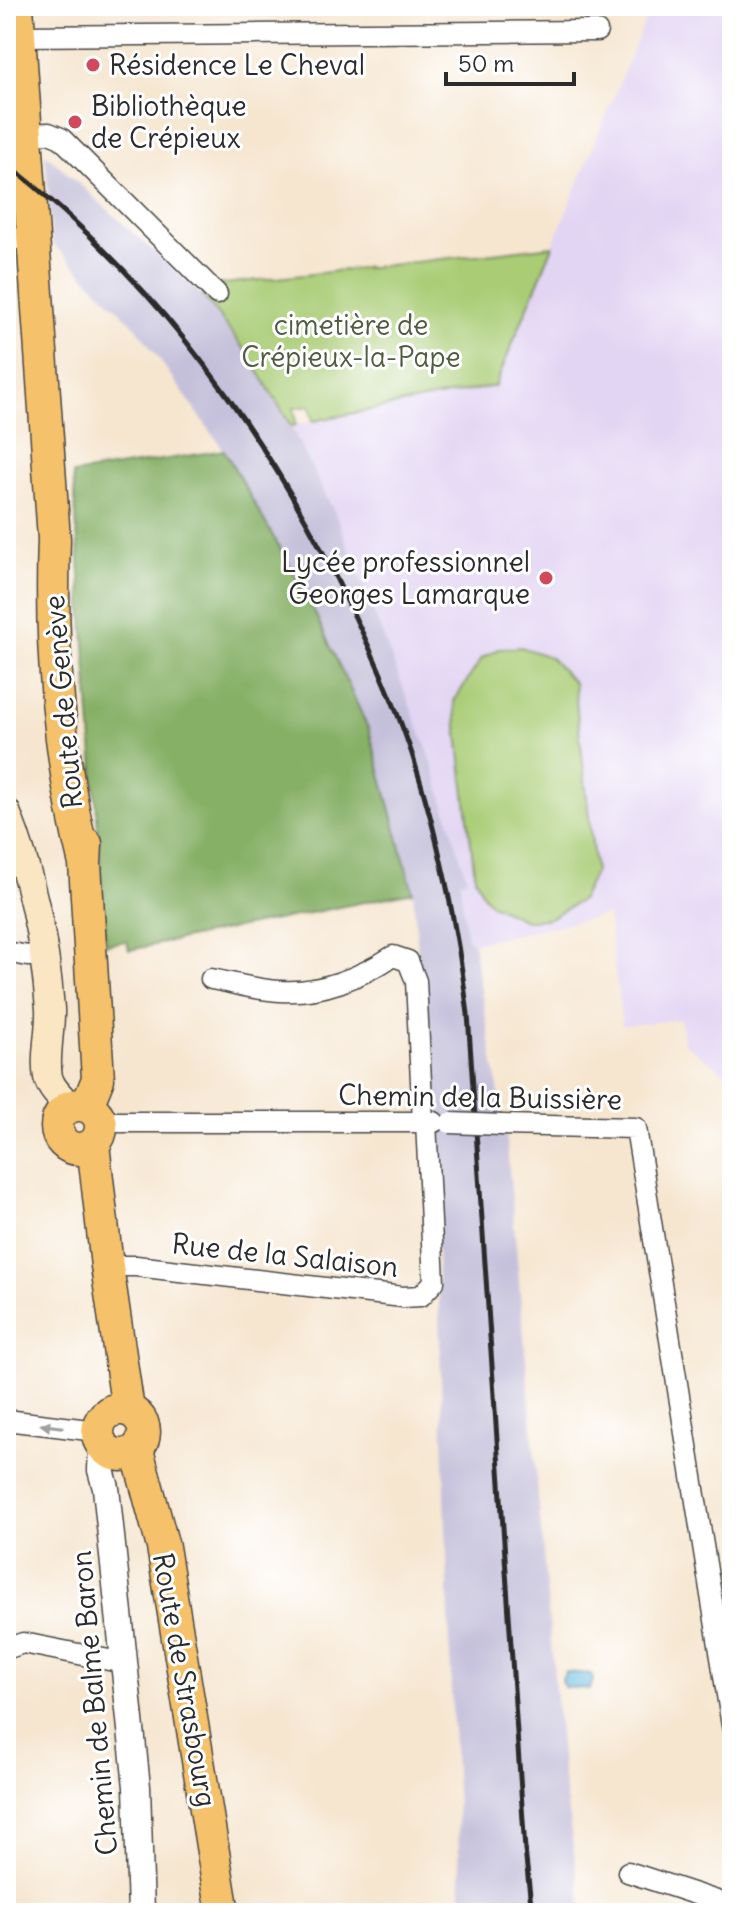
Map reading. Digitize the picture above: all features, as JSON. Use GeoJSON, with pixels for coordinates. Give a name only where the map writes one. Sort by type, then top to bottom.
{"type":"FeatureCollection","features":[{"type":"Feature","properties":{"kind":"main road","name":"Route de Genève"},"geometry":{"type":"LineString","coordinates":[[18,21],[25,134],[14,238],[54,539],[66,589],[88,814],[85,864],[98,1079],[80,1125],[82,1196],[115,1434]]}},
{"type":"Feature","properties":{"kind":"main road"},"geometry":{"type":"LineString","coordinates":[[6,812],[27,874],[27,954]]}},
{"type":"Feature","properties":{"kind":"main road"},"geometry":{"type":"LineString","coordinates":[[6,847],[13,858],[18,879],[36,1083],[40,1097],[80,1125]]}},
{"type":"Feature","properties":{"kind":"main road","name":"Route de Genève"},"geometry":{"type":"LineString","coordinates":[[80,1125],[107,1266],[115,1434]]}},
{"type":"Feature","properties":{"kind":"main road","name":"Route de Strasbourg"},"geometry":{"type":"LineString","coordinates":[[115,1434],[163,1547],[223,1913]]}},
{"type":"Feature","properties":{"kind":"street"},"geometry":{"type":"LineString","coordinates":[[18,21],[597,31]]}},
{"type":"Feature","properties":{"kind":"street"},"geometry":{"type":"LineString","coordinates":[[25,134],[49,133],[61,138],[217,294]]}},
{"type":"Feature","properties":{"kind":"street"},"geometry":{"type":"LineString","coordinates":[[211,979],[283,992],[319,988],[366,972],[393,956],[408,961],[416,981],[424,1122]]}},
{"type":"Feature","properties":{"kind":"street","name":"Chemin de la Buissière"},"geometry":{"type":"LineString","coordinates":[[80,1125],[424,1122],[636,1128],[732,1726]]}},
{"type":"Feature","properties":{"kind":"street","name":"Rue de la Salaison"},"geometry":{"type":"LineString","coordinates":[[107,1266],[136,1266],[403,1297],[421,1296],[434,1282],[424,1122]]}},
{"type":"Feature","properties":{"kind":"street"},"geometry":{"type":"LineString","coordinates":[[6,1420],[115,1434]]}},
{"type":"Feature","properties":{"kind":"street","name":"Chemin de Balme Baron"},"geometry":{"type":"LineString","coordinates":[[115,1434],[101,1470],[106,1488],[137,1787],[141,1913]]}},
{"type":"Feature","properties":{"kind":"street"},"geometry":{"type":"LineString","coordinates":[[6,1649],[23,1643],[124,1663]]}},
{"type":"Feature","properties":{"kind":"street"},"geometry":{"type":"LineString","coordinates":[[628,1872],[732,1906]]}},
{"type":"Feature","properties":{"kind":"shaded area","name":"Lycée professionnel Georges Lamarque"},"geometry":{"type":"Polygon","coordinates":[[[651,6],[732,6],[732,1078],[684,1043],[680,1019],[622,1026],[608,915],[473,943],[467,938],[460,881],[467,879],[335,513],[291,426],[495,385],[651,6]]]}},
{"type":"Feature","properties":{"kind":"shaded area"},"geometry":{"type":"Polygon","coordinates":[[[6,121],[10,124],[18,214],[6,206],[6,121]]]}},
{"type":"Feature","properties":{"kind":"shaded area"},"geometry":{"type":"Polygon","coordinates":[[[45,153],[203,296],[248,354],[280,405],[335,513],[429,754],[467,879],[460,881],[467,938],[473,943],[506,1134],[563,1778],[583,1913],[462,1913],[433,1135],[413,892],[369,730],[307,596],[224,450],[136,327],[52,243],[45,153]]]}},
{"type":"Feature","properties":{"kind":"green space","name":"cimetière de Crépieux-la-Pape"},"geometry":{"type":"Polygon","coordinates":[[[553,246],[495,386],[313,421],[310,406],[294,408],[296,425],[291,426],[248,354],[203,296],[216,285],[553,246]]]}},
{"type":"Feature","properties":{"kind":"green space"},"geometry":{"type":"Polygon","coordinates":[[[224,450],[307,596],[369,730],[413,892],[129,950],[127,941],[106,944],[73,474],[224,450]]]}},
{"type":"Feature","properties":{"kind":"green space"},"geometry":{"type":"Polygon","coordinates":[[[521,647],[550,657],[574,683],[595,871],[581,900],[548,919],[525,920],[491,904],[475,877],[454,701],[482,658],[499,649],[521,647]]]}},
{"type":"Feature","properties":{"kind":"water"},"geometry":{"type":"Polygon","coordinates":[[[565,1672],[591,1674],[590,1689],[564,1687],[562,1679],[565,1672]]]}},
{"type":"Feature","properties":{"kind":"railway"},"geometry":{"type":"LineString","coordinates":[[6,163],[61,209],[112,258],[205,366],[246,423],[284,483],[351,609],[391,699],[422,786],[446,883],[468,1014],[525,1850],[532,1913]]}},
{"type":"Feature","properties":{"kind":"place","name":"Résidence Le Cheval"},"geometry":{"type":"Point","coordinates":[93,65]}},
{"type":"Feature","properties":{"kind":"place","name":"Bibliothèque de Crépieux"},"geometry":{"type":"Point","coordinates":[75,122]}},
{"type":"Feature","properties":{"kind":"place","name":"Lycée professionnel Georges Lamarque"},"geometry":{"type":"Point","coordinates":[546,578]}}]}
